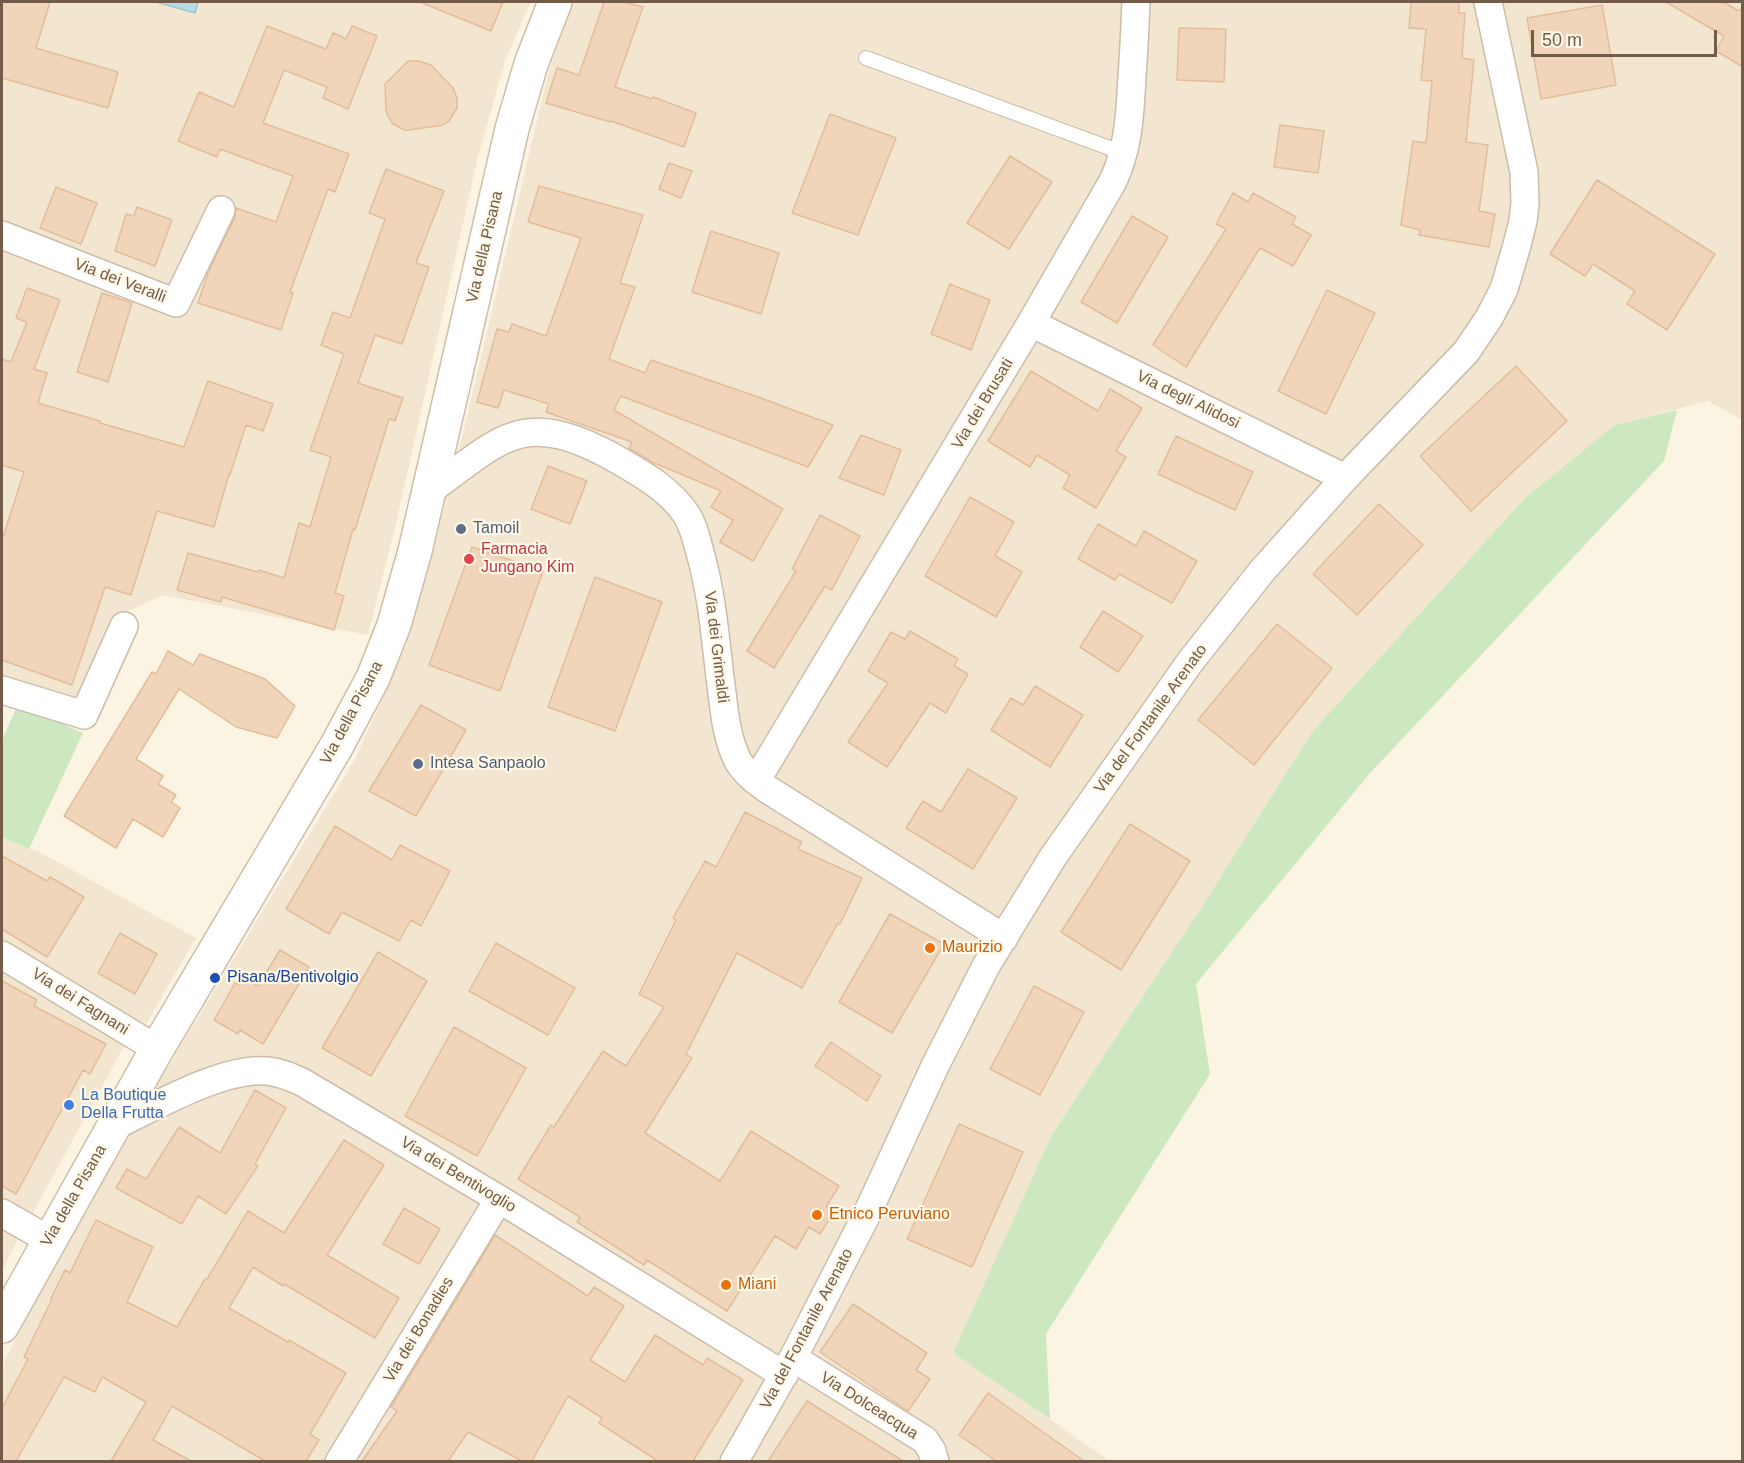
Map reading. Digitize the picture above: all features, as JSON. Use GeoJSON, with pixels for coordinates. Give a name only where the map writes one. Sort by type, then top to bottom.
{"type":"FeatureCollection","features":[{"type":"Feature","properties":{"kind":"main road","name":"Via della Pisana"},"geometry":{"type":"LineString","coordinates":[[2,1326],[157,1049],[365,695],[394,625],[415,551],[512,129],[531,64],[555,2]]}},
{"type":"Feature","properties":{"kind":"street","name":"Via dei Brusati"},"geometry":{"type":"LineString","coordinates":[[756,781],[1031,323],[1117,173],[1130,121],[1136,2]]}},
{"type":"Feature","properties":{"kind":"street","name":"Via del Fontanile Arenato"},"geometry":{"type":"LineString","coordinates":[[735,1461],[789,1367],[866,1216],[935,1066],[986,966],[1053,857],[1190,662],[1262,571],[1345,478],[1466,352],[1489,318],[1504,289],[1523,221],[1525,187],[1524,172],[1488,2]]}},
{"type":"Feature","properties":{"kind":"street","name":"Via dei Veralli"},"geometry":{"type":"LineString","coordinates":[[2,235],[176,303],[221,210]]}},
{"type":"Feature","properties":{"kind":"street","name":"Via degli Alidosi"},"geometry":{"type":"LineString","coordinates":[[1031,323],[1345,478]]}},
{"type":"Feature","properties":{"kind":"street","name":"Via dei Grimaldi"},"geometry":{"type":"LineString","coordinates":[[429,491],[502,440],[524,432],[537,431],[566,436],[593,447],[638,472],[668,495],[690,520],[699,548],[711,597],[725,723],[738,760],[744,770],[756,781],[1004,938]]}},
{"type":"Feature","properties":{"kind":"street"},"geometry":{"type":"LineString","coordinates":[[2,690],[84,715],[124,626]]}},
{"type":"Feature","properties":{"kind":"street","name":"Via dei Fagnani"},"geometry":{"type":"LineString","coordinates":[[2,955],[157,1049]]}},
{"type":"Feature","properties":{"kind":"street","name":"Via dei Bentivoglio"},"geometry":{"type":"LineString","coordinates":[[114,1126],[232,1074],[265,1071],[278,1073],[302,1082],[789,1367]]}},
{"type":"Feature","properties":{"kind":"street","name":"Via dei Bonadies"},"geometry":{"type":"LineString","coordinates":[[339,1461],[499,1199]]}},
{"type":"Feature","properties":{"kind":"street"},"geometry":{"type":"LineString","coordinates":[[2,1213],[49,1240]]}},
{"type":"Feature","properties":{"kind":"street","name":"Via Dolceacqua"},"geometry":{"type":"LineString","coordinates":[[789,1367],[925,1440],[935,1461]]}},
{"type":"Feature","properties":{"kind":"lane"},"geometry":{"type":"LineString","coordinates":[[866,58],[1123,153]]}},
{"type":"Feature","properties":{"kind":"shaded area"},"geometry":{"type":"Polygon","coordinates":[[[2,2],[531,2],[506,58],[478,157],[397,519],[368,635],[163,595],[120,615],[81,701],[11,682],[2,709],[2,2]]]}},
{"type":"Feature","properties":{"kind":"shaded area"},"geometry":{"type":"Polygon","coordinates":[[[573,2],[1742,2],[1742,420],[1708,401],[1615,425],[1526,497],[1312,732],[1201,908],[1051,1136],[954,1353],[1107,1459],[1104,1461],[2,1462],[2,1365],[109,1164],[355,759],[406,646],[465,425],[549,70],[573,2]]]}},
{"type":"Feature","properties":{"kind":"shaded area"},"geometry":{"type":"Polygon","coordinates":[[[2,837],[36,850],[196,938],[146,1024],[2,945],[2,837]]]}},
{"type":"Feature","properties":{"kind":"shaded area"},"geometry":{"type":"Polygon","coordinates":[[[2,973],[127,1041],[30,1218],[2,1201],[2,973]]]}},
{"type":"Feature","properties":{"kind":"shaded area"},"geometry":{"type":"Polygon","coordinates":[[[2,1227],[19,1237],[2,1271],[2,1227]]]}},
{"type":"Feature","properties":{"kind":"green space"},"geometry":{"type":"Polygon","coordinates":[[[1677,410],[1664,461],[1371,772],[1196,984],[1210,1074],[1046,1334],[1050,1419],[953,1353],[1051,1136],[1201,908],[1312,732],[1526,497],[1615,425],[1677,410]]]}},
{"type":"Feature","properties":{"kind":"green space"},"geometry":{"type":"Polygon","coordinates":[[[18,704],[83,733],[29,849],[2,837],[2,740],[18,704]]]}},
{"type":"Feature","properties":{"kind":"water"},"geometry":{"type":"Polygon","coordinates":[[[156,2],[198,2],[195,13],[156,2]]]}},
{"type":"Feature","properties":{"kind":"building"},"geometry":{"type":"Polygon","coordinates":[[[2,2],[50,2],[36,48],[118,72],[108,108],[2,78],[2,2]]]}},
{"type":"Feature","properties":{"kind":"building"},"geometry":{"type":"Polygon","coordinates":[[[420,2],[503,2],[491,31],[420,2]]]}},
{"type":"Feature","properties":{"kind":"building"},"geometry":{"type":"Polygon","coordinates":[[[604,2],[624,2],[643,7],[615,87],[652,99],[653,97],[696,113],[684,147],[611,121],[546,103],[557,68],[579,75],[604,2]]]}},
{"type":"Feature","properties":{"kind":"building"},"geometry":{"type":"Polygon","coordinates":[[[1411,2],[1459,2],[1459,13],[1465,13],[1462,58],[1474,60],[1466,142],[1488,145],[1479,211],[1495,214],[1489,247],[1419,235],[1420,230],[1401,225],[1413,141],[1426,143],[1432,81],[1421,80],[1426,29],[1409,28],[1411,2]]]}},
{"type":"Feature","properties":{"kind":"building"},"geometry":{"type":"Polygon","coordinates":[[[1666,2],[1723,2],[1739,11],[1743,6],[1743,67],[1716,51],[1724,36],[1666,2]]]}},
{"type":"Feature","properties":{"kind":"building"},"geometry":{"type":"Polygon","coordinates":[[[1602,5],[1616,85],[1541,99],[1527,18],[1602,5]]]}},
{"type":"Feature","properties":{"kind":"building"},"geometry":{"type":"Polygon","coordinates":[[[267,26],[326,49],[333,33],[346,39],[352,26],[377,36],[348,109],[323,98],[327,87],[284,70],[263,123],[349,154],[335,192],[328,189],[290,292],[293,293],[281,330],[198,303],[208,273],[235,217],[236,208],[276,222],[293,176],[220,149],[217,157],[178,141],[199,92],[234,107],[267,26]]]}},
{"type":"Feature","properties":{"kind":"building"},"geometry":{"type":"Polygon","coordinates":[[[1179,28],[1226,29],[1224,82],[1177,80],[1179,28]]]}},
{"type":"Feature","properties":{"kind":"building"},"geometry":{"type":"Polygon","coordinates":[[[408,61],[419,61],[431,65],[453,88],[457,98],[457,108],[449,121],[443,125],[404,130],[392,123],[388,116],[385,84],[408,61]]]}},
{"type":"Feature","properties":{"kind":"building"},"geometry":{"type":"Polygon","coordinates":[[[830,114],[896,138],[858,235],[792,213],[830,114]]]}},
{"type":"Feature","properties":{"kind":"building"},"geometry":{"type":"Polygon","coordinates":[[[1280,125],[1324,131],[1318,173],[1274,167],[1280,125]]]}},
{"type":"Feature","properties":{"kind":"building"},"geometry":{"type":"Polygon","coordinates":[[[1010,156],[1052,182],[1009,249],[967,223],[1010,156]]]}},
{"type":"Feature","properties":{"kind":"building"},"geometry":{"type":"Polygon","coordinates":[[[669,163],[692,171],[681,198],[659,189],[669,163]]]}},
{"type":"Feature","properties":{"kind":"building"},"geometry":{"type":"Polygon","coordinates":[[[386,169],[444,191],[416,263],[429,267],[402,344],[375,335],[358,383],[403,398],[395,421],[389,419],[355,530],[353,529],[335,593],[344,596],[334,630],[222,597],[221,602],[177,590],[188,553],[284,578],[299,523],[310,527],[331,457],[310,450],[344,354],[321,345],[333,312],[350,318],[385,219],[369,213],[386,169]]]}},
{"type":"Feature","properties":{"kind":"building"},"geometry":{"type":"Polygon","coordinates":[[[1597,180],[1715,254],[1667,330],[1627,304],[1635,291],[1593,264],[1585,276],[1550,254],[1597,180]]]}},
{"type":"Feature","properties":{"kind":"building"},"geometry":{"type":"Polygon","coordinates":[[[539,186],[643,215],[620,283],[635,287],[609,359],[645,373],[651,360],[833,425],[808,467],[621,396],[614,410],[783,509],[753,561],[720,542],[733,520],[711,507],[721,491],[652,462],[629,448],[632,442],[546,412],[549,404],[504,390],[498,408],[477,402],[497,329],[509,332],[512,324],[546,336],[581,238],[528,222],[539,186]]]}},
{"type":"Feature","properties":{"kind":"building"},"geometry":{"type":"Polygon","coordinates":[[[56,187],[97,203],[81,244],[40,228],[56,187]]]}},
{"type":"Feature","properties":{"kind":"building"},"geometry":{"type":"Polygon","coordinates":[[[1233,193],[1248,202],[1253,193],[1296,217],[1292,224],[1311,235],[1293,266],[1260,248],[1186,367],[1153,345],[1226,229],[1216,224],[1233,193]]]}},
{"type":"Feature","properties":{"kind":"building"},"geometry":{"type":"Polygon","coordinates":[[[137,207],[172,220],[155,266],[115,251],[126,214],[134,216],[137,207]]]}},
{"type":"Feature","properties":{"kind":"building"},"geometry":{"type":"Polygon","coordinates":[[[1132,216],[1168,237],[1117,323],[1081,302],[1132,216]]]}},
{"type":"Feature","properties":{"kind":"building"},"geometry":{"type":"Polygon","coordinates":[[[711,231],[779,253],[761,314],[692,292],[711,231]]]}},
{"type":"Feature","properties":{"kind":"building"},"geometry":{"type":"Polygon","coordinates":[[[950,284],[990,300],[971,350],[931,334],[950,284]]]}},
{"type":"Feature","properties":{"kind":"building"},"geometry":{"type":"Polygon","coordinates":[[[27,288],[60,300],[34,369],[47,373],[38,403],[184,447],[208,381],[273,404],[263,431],[246,425],[214,527],[157,511],[131,595],[105,587],[72,685],[2,660],[2,540],[24,472],[2,465],[2,359],[11,362],[27,322],[16,318],[27,288]]]}},
{"type":"Feature","properties":{"kind":"building"},"geometry":{"type":"Polygon","coordinates":[[[1327,290],[1375,313],[1326,414],[1278,391],[1327,290]]]}},
{"type":"Feature","properties":{"kind":"building"},"geometry":{"type":"Polygon","coordinates":[[[102,293],[132,303],[108,382],[77,372],[102,293]]]}},
{"type":"Feature","properties":{"kind":"building"},"geometry":{"type":"Polygon","coordinates":[[[1516,366],[1567,421],[1471,511],[1420,456],[1516,366]]]}},
{"type":"Feature","properties":{"kind":"building"},"geometry":{"type":"Polygon","coordinates":[[[1031,371],[1098,411],[1110,389],[1142,408],[1116,451],[1126,457],[1096,508],[1063,488],[1070,475],[1037,455],[1030,467],[988,441],[1031,371]]]}},
{"type":"Feature","properties":{"kind":"building"},"geometry":{"type":"Polygon","coordinates":[[[861,435],[901,450],[884,495],[839,478],[861,435]]]}},
{"type":"Feature","properties":{"kind":"building"},"geometry":{"type":"Polygon","coordinates":[[[1176,436],[1253,472],[1235,510],[1158,474],[1176,436]]]}},
{"type":"Feature","properties":{"kind":"building"},"geometry":{"type":"Polygon","coordinates":[[[548,466],[587,481],[570,524],[531,509],[548,466]]]}},
{"type":"Feature","properties":{"kind":"building"},"geometry":{"type":"Polygon","coordinates":[[[970,497],[1014,522],[995,556],[1022,572],[996,617],[925,576],[970,497]]]}},
{"type":"Feature","properties":{"kind":"building"},"geometry":{"type":"Polygon","coordinates":[[[1379,504],[1423,545],[1357,615],[1313,574],[1379,504]]]}},
{"type":"Feature","properties":{"kind":"building"},"geometry":{"type":"Polygon","coordinates":[[[820,515],[860,536],[832,590],[825,586],[774,668],[747,651],[796,571],[792,569],[820,515]]]}},
{"type":"Feature","properties":{"kind":"building"},"geometry":{"type":"Polygon","coordinates":[[[1098,524],[1136,546],[1144,531],[1197,561],[1172,603],[1119,574],[1115,580],[1078,559],[1098,524]]]}},
{"type":"Feature","properties":{"kind":"building"},"geometry":{"type":"Polygon","coordinates":[[[472,547],[543,571],[500,691],[429,665],[472,547]]]}},
{"type":"Feature","properties":{"kind":"building"},"geometry":{"type":"Polygon","coordinates":[[[595,577],[662,602],[615,731],[548,707],[595,577]]]}},
{"type":"Feature","properties":{"kind":"building"},"geometry":{"type":"Polygon","coordinates":[[[1103,611],[1143,636],[1118,672],[1080,647],[1103,611]]]}},
{"type":"Feature","properties":{"kind":"building"},"geometry":{"type":"Polygon","coordinates":[[[1277,624],[1332,668],[1254,765],[1198,720],[1277,624]]]}},
{"type":"Feature","properties":{"kind":"building"},"geometry":{"type":"Polygon","coordinates":[[[910,631],[958,659],[954,666],[968,674],[946,713],[930,703],[887,767],[848,742],[888,683],[868,671],[891,632],[905,639],[910,631]]]}},
{"type":"Feature","properties":{"kind":"building"},"geometry":{"type":"Polygon","coordinates":[[[168,651],[193,665],[200,654],[265,679],[295,706],[277,738],[236,727],[179,689],[136,759],[163,776],[158,784],[176,795],[171,802],[180,808],[163,837],[133,819],[116,848],[64,816],[152,672],[156,674],[168,651]]]}},
{"type":"Feature","properties":{"kind":"building"},"geometry":{"type":"Polygon","coordinates":[[[1035,686],[1083,715],[1050,767],[991,730],[1011,698],[1023,705],[1035,686]]]}},
{"type":"Feature","properties":{"kind":"building"},"geometry":{"type":"Polygon","coordinates":[[[421,705],[466,730],[416,816],[369,791],[421,705]]]}},
{"type":"Feature","properties":{"kind":"building"},"geometry":{"type":"Polygon","coordinates":[[[968,769],[1017,798],[973,869],[906,828],[923,801],[941,812],[968,769]]]}},
{"type":"Feature","properties":{"kind":"building"},"geometry":{"type":"Polygon","coordinates":[[[745,812],[802,842],[798,849],[862,878],[840,924],[838,923],[802,988],[737,953],[686,1054],[692,1058],[645,1133],[720,1181],[751,1131],[839,1186],[826,1207],[834,1212],[820,1234],[809,1227],[796,1249],[775,1236],[727,1311],[647,1260],[644,1265],[577,1222],[580,1217],[518,1179],[551,1125],[554,1127],[603,1051],[626,1066],[664,1007],[639,994],[676,920],[673,918],[705,861],[716,867],[745,812]]]}},
{"type":"Feature","properties":{"kind":"building"},"geometry":{"type":"Polygon","coordinates":[[[1130,824],[1190,861],[1121,970],[1061,932],[1130,824]]]}},
{"type":"Feature","properties":{"kind":"building"},"geometry":{"type":"Polygon","coordinates":[[[335,826],[392,860],[400,845],[450,871],[421,926],[411,920],[399,941],[342,912],[329,934],[286,909],[335,826]]]}},
{"type":"Feature","properties":{"kind":"building"},"geometry":{"type":"Polygon","coordinates":[[[2,856],[47,881],[50,877],[84,897],[47,957],[2,929],[2,856]]]}},
{"type":"Feature","properties":{"kind":"building"},"geometry":{"type":"Polygon","coordinates":[[[890,914],[944,944],[892,1033],[839,1002],[890,914]]]}},
{"type":"Feature","properties":{"kind":"building"},"geometry":{"type":"Polygon","coordinates":[[[120,933],[157,954],[135,994],[98,973],[120,933]]]}},
{"type":"Feature","properties":{"kind":"building"},"geometry":{"type":"Polygon","coordinates":[[[496,943],[575,988],[548,1035],[469,991],[496,943]]]}},
{"type":"Feature","properties":{"kind":"building"},"geometry":{"type":"Polygon","coordinates":[[[280,950],[309,967],[263,1044],[240,1030],[238,1034],[214,1020],[235,983],[239,985],[243,977],[258,986],[280,950]]]}},
{"type":"Feature","properties":{"kind":"building"},"geometry":{"type":"Polygon","coordinates":[[[378,952],[427,981],[371,1076],[322,1048],[378,952]]]}},
{"type":"Feature","properties":{"kind":"building"},"geometry":{"type":"Polygon","coordinates":[[[2,981],[37,1000],[34,1006],[106,1044],[90,1074],[83,1070],[16,1194],[2,1186],[2,981]]]}},
{"type":"Feature","properties":{"kind":"building"},"geometry":{"type":"Polygon","coordinates":[[[1034,986],[1084,1012],[1040,1095],[990,1069],[1034,986]]]}},
{"type":"Feature","properties":{"kind":"building"},"geometry":{"type":"Polygon","coordinates":[[[454,1027],[526,1068],[477,1156],[405,1116],[454,1027]]]}},
{"type":"Feature","properties":{"kind":"building"},"geometry":{"type":"Polygon","coordinates":[[[831,1042],[881,1076],[867,1101],[815,1066],[831,1042]]]}},
{"type":"Feature","properties":{"kind":"building"},"geometry":{"type":"Polygon","coordinates":[[[255,1090],[286,1108],[255,1164],[258,1166],[226,1214],[198,1196],[182,1224],[116,1188],[127,1169],[146,1179],[179,1127],[220,1153],[255,1090]]]}},
{"type":"Feature","properties":{"kind":"building"},"geometry":{"type":"Polygon","coordinates":[[[959,1124],[1023,1152],[972,1267],[907,1239],[959,1124]]]}},
{"type":"Feature","properties":{"kind":"building"},"geometry":{"type":"Polygon","coordinates":[[[344,1140],[384,1165],[327,1255],[399,1298],[375,1338],[253,1267],[229,1308],[346,1373],[310,1434],[319,1440],[306,1461],[265,1461],[172,1406],[153,1440],[191,1461],[111,1461],[146,1402],[102,1377],[95,1392],[64,1377],[16,1461],[2,1461],[2,1408],[28,1359],[24,1357],[65,1270],[70,1273],[96,1220],[153,1247],[127,1302],[177,1327],[248,1211],[284,1233],[344,1140]]]}},
{"type":"Feature","properties":{"kind":"building"},"geometry":{"type":"Polygon","coordinates":[[[404,1208],[440,1229],[419,1264],[383,1244],[404,1208]]]}},
{"type":"Feature","properties":{"kind":"building"},"geometry":{"type":"Polygon","coordinates":[[[495,1235],[588,1296],[594,1287],[624,1306],[590,1360],[625,1382],[655,1335],[703,1365],[707,1358],[743,1380],[693,1461],[658,1461],[599,1423],[602,1418],[568,1396],[532,1461],[522,1461],[468,1432],[448,1461],[362,1461],[397,1411],[391,1407],[495,1235]]]}},
{"type":"Feature","properties":{"kind":"building"},"geometry":{"type":"Polygon","coordinates":[[[853,1304],[927,1353],[916,1370],[930,1379],[908,1411],[820,1352],[853,1304]]]}},
{"type":"Feature","properties":{"kind":"building"},"geometry":{"type":"Polygon","coordinates":[[[988,1393],[1084,1461],[996,1461],[959,1435],[988,1393]]]}},
{"type":"Feature","properties":{"kind":"building"},"geometry":{"type":"Polygon","coordinates":[[[807,1401],[903,1461],[768,1461],[807,1401]]]}},
{"type":"Feature","properties":{"kind":"place","name":"Tamoil"},"geometry":{"type":"Point","coordinates":[461,529]}},
{"type":"Feature","properties":{"kind":"place","name":"Farmacia Jungano Kim"},"geometry":{"type":"Point","coordinates":[469,559]}},
{"type":"Feature","properties":{"kind":"place","name":"Intesa Sanpaolo"},"geometry":{"type":"Point","coordinates":[418,764]}},
{"type":"Feature","properties":{"kind":"place","name":"Maurizio"},"geometry":{"type":"Point","coordinates":[930,948]}},
{"type":"Feature","properties":{"kind":"place","name":"Pisana/Bentivolgio"},"geometry":{"type":"Point","coordinates":[215,978]}},
{"type":"Feature","properties":{"kind":"place","name":"La Boutique Della Frutta"},"geometry":{"type":"Point","coordinates":[69,1105]}},
{"type":"Feature","properties":{"kind":"place","name":"Etnico Peruviano"},"geometry":{"type":"Point","coordinates":[817,1215]}},
{"type":"Feature","properties":{"kind":"place","name":"Miani"},"geometry":{"type":"Point","coordinates":[726,1285]}}]}
